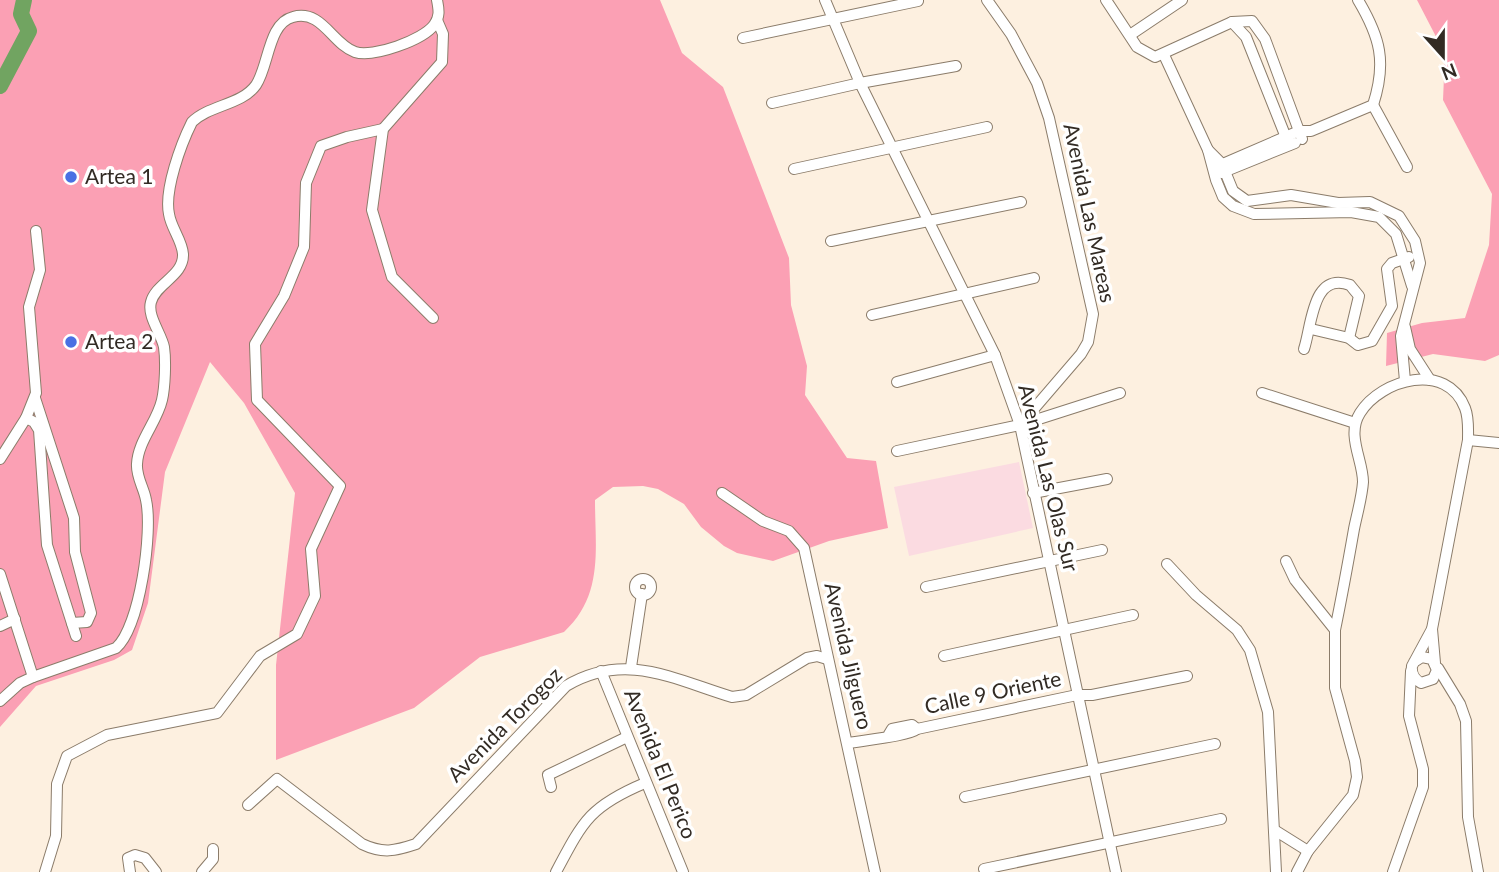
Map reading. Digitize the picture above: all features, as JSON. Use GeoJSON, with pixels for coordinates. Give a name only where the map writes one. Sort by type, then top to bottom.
{"type":"FeatureCollection","features":[{"type":"Feature","properties":{"kind":"street"},"geometry":{"type":"LineString","coordinates":[[0,701],[20,683],[33,677],[116,648],[125,640],[133,619],[144,564],[147,501],[137,464],[140,449],[162,400],[165,351],[150,307],[154,295],[181,263],[183,254],[169,218],[168,201],[192,122],[199,115],[236,99],[255,86],[276,32],[290,17],[301,15],[315,19],[345,47],[366,54],[405,42],[433,27],[439,15],[437,0]]}},
{"type":"Feature","properties":{"kind":"street","name":"Avenida Las Olas Sur"},"geometry":{"type":"LineString","coordinates":[[825,0],[860,83],[995,355],[1020,425],[1116,872]]}},
{"type":"Feature","properties":{"kind":"street","name":"Avenida Las Mareas"},"geometry":{"type":"LineString","coordinates":[[986,0],[1011,34],[1037,83],[1049,118],[1093,314],[1088,342],[1082,354],[1020,425]]}},
{"type":"Feature","properties":{"kind":"street"},"geometry":{"type":"LineString","coordinates":[[1106,0],[1142,52],[1155,57],[1232,22],[1252,20],[1258,26],[1301,135]]}},
{"type":"Feature","properties":{"kind":"street"},"geometry":{"type":"LineString","coordinates":[[1130,35],[1182,0]]}},
{"type":"Feature","properties":{"kind":"street"},"geometry":{"type":"LineString","coordinates":[[1358,0],[1379,40],[1378,83],[1373,105],[1407,167]]}},
{"type":"Feature","properties":{"kind":"street"},"geometry":{"type":"LineString","coordinates":[[743,38],[918,1]]}},
{"type":"Feature","properties":{"kind":"street"},"geometry":{"type":"LineString","coordinates":[[432,318],[392,277],[372,211],[383,129],[442,62],[443,34],[436,20]]}},
{"type":"Feature","properties":{"kind":"street"},"geometry":{"type":"LineString","coordinates":[[1232,22],[1246,37],[1287,141]]}},
{"type":"Feature","properties":{"kind":"street"},"geometry":{"type":"LineString","coordinates":[[1164,55],[1208,150],[1213,173],[1223,197],[1242,212],[1254,214],[1351,212],[1379,217],[1396,234],[1413,287]]}},
{"type":"Feature","properties":{"kind":"street"},"geometry":{"type":"LineString","coordinates":[[772,103],[860,83],[956,66]]}},
{"type":"Feature","properties":{"kind":"street"},"geometry":{"type":"LineString","coordinates":[[1213,173],[1373,105]]}},
{"type":"Feature","properties":{"kind":"street"},"geometry":{"type":"LineString","coordinates":[[794,169],[987,127]]}},
{"type":"Feature","properties":{"kind":"street"},"geometry":{"type":"LineString","coordinates":[[45,872],[56,836],[58,784],[67,756],[107,735],[217,713],[260,656],[297,634],[315,596],[311,549],[340,486],[257,400],[255,344],[284,296],[304,247],[306,183],[321,146],[347,136],[383,129]]}},
{"type":"Feature","properties":{"kind":"street"},"geometry":{"type":"LineString","coordinates":[[1208,150],[1224,167],[1233,191],[1247,201],[1291,195],[1338,204],[1370,202],[1386,208],[1408,227],[1420,253],[1420,263],[1401,349],[1405,381]]}},
{"type":"Feature","properties":{"kind":"street"},"geometry":{"type":"LineString","coordinates":[[831,241],[1021,202]]}},
{"type":"Feature","properties":{"kind":"street"},"geometry":{"type":"LineString","coordinates":[[0,459],[26,418],[37,389],[29,307],[40,270],[36,231]]}},
{"type":"Feature","properties":{"kind":"street"},"geometry":{"type":"LineString","coordinates":[[1311,329],[1349,338],[1358,345],[1372,341],[1392,306],[1387,269],[1392,263],[1420,253]]}},
{"type":"Feature","properties":{"kind":"street"},"geometry":{"type":"LineString","coordinates":[[872,315],[1034,278]]}},
{"type":"Feature","properties":{"kind":"street"},"geometry":{"type":"LineString","coordinates":[[1304,349],[1322,290],[1335,282],[1350,285],[1359,296],[1349,338]]}},
{"type":"Feature","properties":{"kind":"street"},"geometry":{"type":"LineString","coordinates":[[1405,327],[1410,349],[1430,380]]}},
{"type":"Feature","properties":{"kind":"street"},"geometry":{"type":"LineString","coordinates":[[897,382],[995,355]]}},
{"type":"Feature","properties":{"kind":"street"},"geometry":{"type":"LineString","coordinates":[[1297,872],[1308,851],[1353,795],[1357,777],[1335,688],[1335,630],[1363,482],[1355,441],[1355,423],[1360,413],[1382,392],[1405,381],[1430,380],[1450,388],[1460,398],[1468,420],[1468,440],[1432,629],[1413,666],[1409,716],[1423,769],[1423,787],[1393,872]]}},
{"type":"Feature","properties":{"kind":"street"},"geometry":{"type":"LineString","coordinates":[[897,451],[1020,425],[1120,393]]}},
{"type":"Feature","properties":{"kind":"street"},"geometry":{"type":"LineString","coordinates":[[1262,393],[1355,423]]}},
{"type":"Feature","properties":{"kind":"street"},"geometry":{"type":"LineString","coordinates":[[35,398],[75,518],[75,552],[91,613],[87,622],[72,623]]}},
{"type":"Feature","properties":{"kind":"street"},"geometry":{"type":"LineString","coordinates":[[26,418],[34,422],[39,429],[47,545],[76,636]]}},
{"type":"Feature","properties":{"kind":"street"},"geometry":{"type":"LineString","coordinates":[[1468,440],[1499,443]]}},
{"type":"Feature","properties":{"kind":"street"},"geometry":{"type":"LineString","coordinates":[[1033,494],[1107,479]]}},
{"type":"Feature","properties":{"kind":"street","name":"Avenida Jilguero"},"geometry":{"type":"LineString","coordinates":[[722,493],[763,521],[789,531],[804,548],[876,872]]}},
{"type":"Feature","properties":{"kind":"street"},"geometry":{"type":"LineString","coordinates":[[926,587],[1102,550]]}},
{"type":"Feature","properties":{"kind":"street"},"geometry":{"type":"LineString","coordinates":[[1286,561],[1295,580],[1335,630]]}},
{"type":"Feature","properties":{"kind":"street"},"geometry":{"type":"LineString","coordinates":[[1167,564],[1195,595],[1237,630],[1250,650],[1268,712],[1276,872]]}},
{"type":"Feature","properties":{"kind":"street"},"geometry":{"type":"LineString","coordinates":[[0,574],[33,677]]}},
{"type":"Feature","properties":{"kind":"street"},"geometry":{"type":"LineString","coordinates":[[631,667],[642,594]]}},
{"type":"Feature","properties":{"kind":"street"},"geometry":{"type":"LineString","coordinates":[[1319,611],[1341,603]]}},
{"type":"Feature","properties":{"kind":"street"},"geometry":{"type":"LineString","coordinates":[[944,656],[1133,614]]}},
{"type":"Feature","properties":{"kind":"street"},"geometry":{"type":"LineString","coordinates":[[0,626],[15,619]]}},
{"type":"Feature","properties":{"kind":"street"},"geometry":{"type":"LineString","coordinates":[[1409,700],[1436,675],[1432,629]]}},
{"type":"Feature","properties":{"kind":"street","name":"Avenida Torogoz"},"geometry":{"type":"LineString","coordinates":[[248,805],[277,779],[369,847],[394,852],[416,844],[566,686],[601,671],[631,667],[732,697],[746,695],[807,657],[827,659]]}},
{"type":"Feature","properties":{"kind":"street"},"geometry":{"type":"LineString","coordinates":[[1449,690],[1414,678],[1413,666],[1422,657],[1436,664],[1449,690],[1460,704],[1466,722],[1468,817],[1478,872]]}},
{"type":"Feature","properties":{"kind":"street","name":"Avenida El Perico"},"geometry":{"type":"LineString","coordinates":[[601,671],[683,872]]}},
{"type":"Feature","properties":{"kind":"street","name":"Calle 9 Oriente"},"geometry":{"type":"LineString","coordinates":[[849,743],[912,725],[917,729],[1077,695],[1092,695],[1187,676]]}},
{"type":"Feature","properties":{"kind":"street"},"geometry":{"type":"LineString","coordinates":[[551,788],[548,775],[627,737]]}},
{"type":"Feature","properties":{"kind":"street"},"geometry":{"type":"LineString","coordinates":[[965,797],[1215,744]]}},
{"type":"Feature","properties":{"kind":"street"},"geometry":{"type":"LineString","coordinates":[[556,872],[580,825],[596,808],[611,797],[645,783]]}},
{"type":"Feature","properties":{"kind":"street"},"geometry":{"type":"LineString","coordinates":[[984,869],[1221,819]]}},
{"type":"Feature","properties":{"kind":"street"},"geometry":{"type":"LineString","coordinates":[[1276,831],[1308,851]]}},
{"type":"Feature","properties":{"kind":"street"},"geometry":{"type":"LineString","coordinates":[[202,872],[213,859],[213,849]]}},
{"type":"Feature","properties":{"kind":"street"},"geometry":{"type":"LineString","coordinates":[[130,872],[128,858],[135,855],[145,859],[156,872]]}},
{"type":"Feature","properties":{"kind":"shaded area"},"geometry":{"type":"Polygon","coordinates":[[[0,0],[660,0],[682,53],[723,87],[789,258],[791,305],[807,366],[805,395],[847,458],[876,461],[888,528],[829,541],[773,561],[737,553],[724,546],[701,527],[684,504],[658,489],[643,486],[613,487],[595,500],[596,554],[591,587],[577,618],[564,632],[480,657],[414,708],[276,760],[276,665],[295,493],[244,403],[210,362],[165,472],[148,603],[132,650],[114,660],[36,686],[0,727],[0,0]]]}},
{"type":"Feature","properties":{"kind":"shaded area"},"geometry":{"type":"Polygon","coordinates":[[[1417,0],[1499,0],[1499,355],[1485,361],[1433,354],[1386,366],[1387,333],[1422,323],[1465,318],[1489,245],[1492,194],[1443,100],[1445,54],[1417,0]]]}},
{"type":"Feature","properties":{"kind":"shaded area"},"geometry":{"type":"Polygon","coordinates":[[[1019,462],[1033,528],[909,556],[894,487],[1019,462]]]}},
{"type":"Feature","properties":{"kind":"waterway"},"geometry":{"type":"LineString","coordinates":[[0,86],[29,31],[21,14],[24,0]]}},
{"type":"Feature","properties":{"kind":"place","name":"Artea 1"},"geometry":{"type":"Point","coordinates":[71,177]}},
{"type":"Feature","properties":{"kind":"place","name":"Artea 2"},"geometry":{"type":"Point","coordinates":[71,342]}}]}
